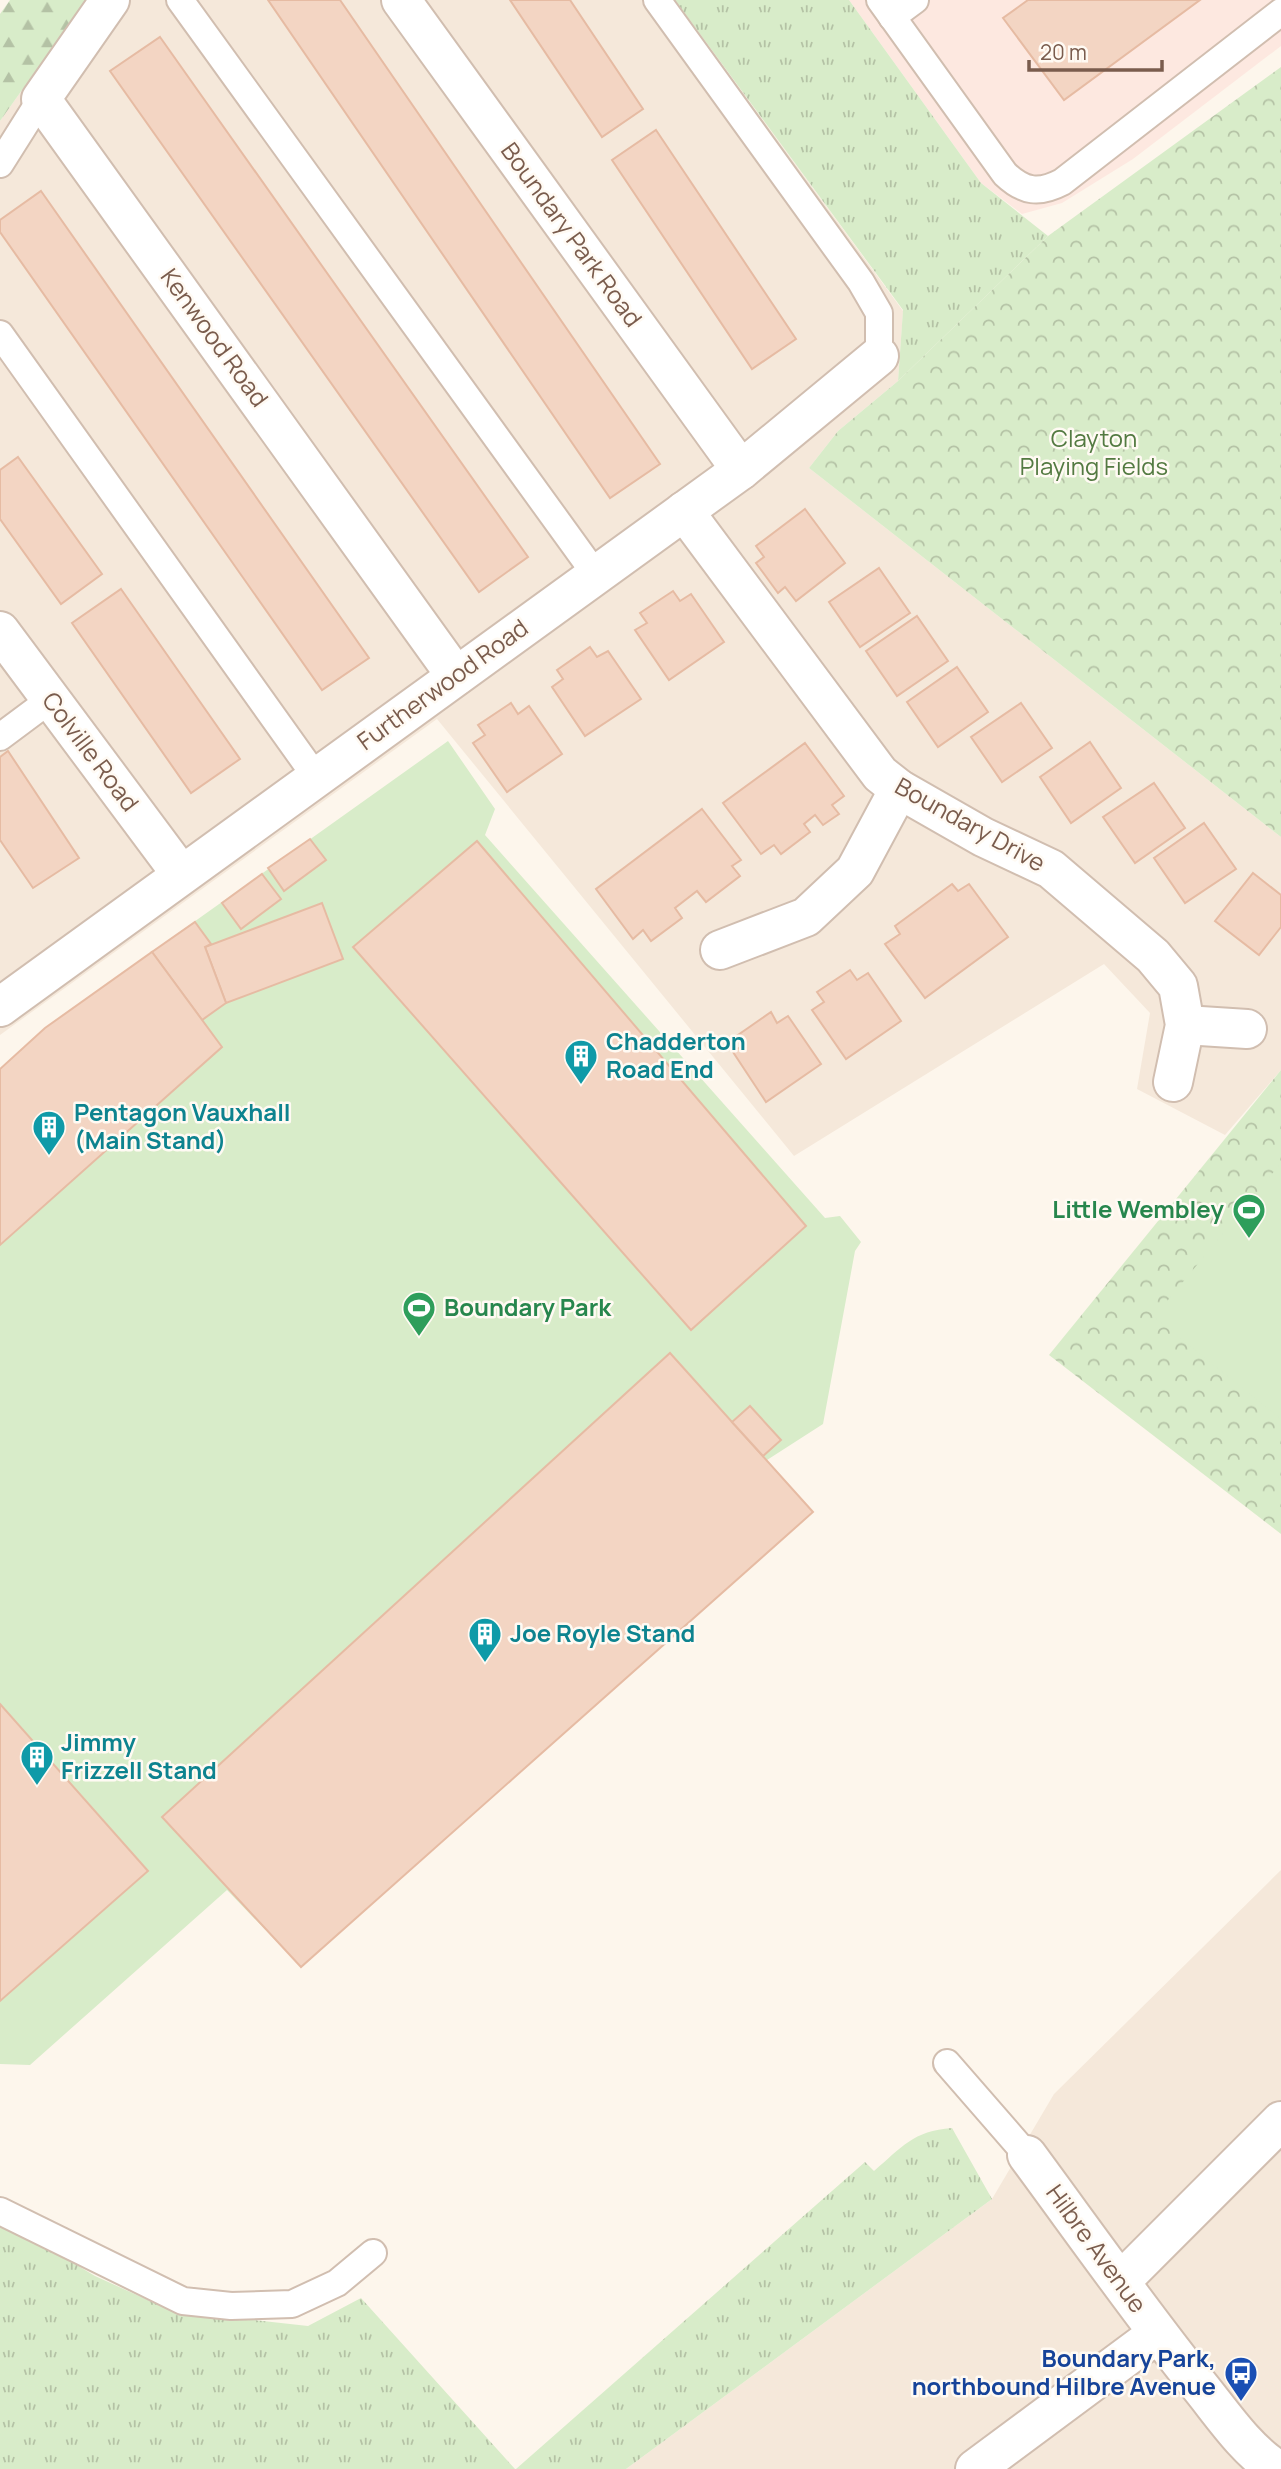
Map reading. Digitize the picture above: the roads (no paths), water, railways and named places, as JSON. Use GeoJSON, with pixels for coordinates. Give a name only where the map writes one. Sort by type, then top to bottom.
{"type":"FeatureCollection","features":[{"type":"Feature","properties":{"kind":"street"},"geometry":{"type":"LineString","coordinates":[[41,99],[110,0]]}},
{"type":"Feature","properties":{"kind":"street","name":"Boundary Park Road"},"geometry":{"type":"LineString","coordinates":[[401,0],[741,470]]}},
{"type":"Feature","properties":{"kind":"street","name":"Kenwood Road"},"geometry":{"type":"LineString","coordinates":[[41,99],[456,676]]}},
{"type":"Feature","properties":{"kind":"street","name":"Furtherwood Road"},"geometry":{"type":"LineString","coordinates":[[0,1007],[741,470],[879,356]]}},
{"type":"Feature","properties":{"kind":"street","name":"Boundary Drive"},"geometry":{"type":"LineString","coordinates":[[684,511],[880,774],[900,789],[983,837],[1051,869],[1153,956],[1178,986],[1185,1025],[1174,1082]]}},
{"type":"Feature","properties":{"kind":"street","name":"Colville Road"},"geometry":{"type":"LineString","coordinates":[[0,631],[181,874]]}},
{"type":"Feature","properties":{"kind":"street"},"geometry":{"type":"LineString","coordinates":[[720,950],[806,917],[855,872],[900,789]]}},
{"type":"Feature","properties":{"kind":"street"},"geometry":{"type":"LineString","coordinates":[[1185,1025],[1247,1029]]}},
{"type":"Feature","properties":{"kind":"street"},"geometry":{"type":"LineString","coordinates":[[1121,2281],[1281,2121]]}},
{"type":"Feature","properties":{"kind":"street","name":"Hilbre Avenue"},"geometry":{"type":"LineString","coordinates":[[1027,2155],[1157,2334],[1232,2427],[1264,2461],[1276,2469]]}},
{"type":"Feature","properties":{"kind":"street"},"geometry":{"type":"LineString","coordinates":[[975,2469],[1157,2334]]}},
{"type":"Feature","properties":{"kind":"lane"},"geometry":{"type":"LineString","coordinates":[[180,0],[596,575]]}},
{"type":"Feature","properties":{"kind":"lane"},"geometry":{"type":"LineString","coordinates":[[657,0],[861,282],[879,313],[879,356]]}},
{"type":"Feature","properties":{"kind":"lane"},"geometry":{"type":"LineString","coordinates":[[915,0],[886,9],[1005,174],[1018,187],[1045,191],[1062,182],[1281,12]]}},
{"type":"Feature","properties":{"kind":"lane"},"geometry":{"type":"LineString","coordinates":[[0,164],[41,99]]}},
{"type":"Feature","properties":{"kind":"lane"},"geometry":{"type":"LineString","coordinates":[[0,334],[316,777]]}},
{"type":"Feature","properties":{"kind":"lane"},"geometry":{"type":"LineString","coordinates":[[0,737],[51,699]]}},
{"type":"Feature","properties":{"kind":"lane"},"geometry":{"type":"LineString","coordinates":[[947,2063],[1027,2155]]}},
{"type":"Feature","properties":{"kind":"lane"},"geometry":{"type":"LineString","coordinates":[[0,2211],[183,2301],[231,2306],[292,2304],[337,2283],[373,2253]]}},
{"type":"Feature","properties":{"kind":"place","name":"Chadderton Road End"},"geometry":{"type":"Point","coordinates":[581,1086]}},
{"type":"Feature","properties":{"kind":"place","name":"Pentagon Vauxhall (Main Stand)"},"geometry":{"type":"Point","coordinates":[49,1157]}},
{"type":"Feature","properties":{"kind":"place","name":"Little Wembley"},"geometry":{"type":"Point","coordinates":[1249,1240]}},
{"type":"Feature","properties":{"kind":"place","name":"Boundary Park"},"geometry":{"type":"Point","coordinates":[419,1338]}},
{"type":"Feature","properties":{"kind":"place","name":"Joe Royle Stand"},"geometry":{"type":"Point","coordinates":[485,1664]}},
{"type":"Feature","properties":{"kind":"place","name":"Jimmy Frizzell Stand"},"geometry":{"type":"Point","coordinates":[37,1787]}},
{"type":"Feature","properties":{"kind":"place","name":"Boundary Park, northbound Hilbre Avenue"},"geometry":{"type":"Point","coordinates":[1241,2403]}},
{"type":"Feature","properties":{"kind":"park label","name":"Clayton Playing Fields"},"geometry":{"type":"Point","coordinates":[1094,453]}}]}
